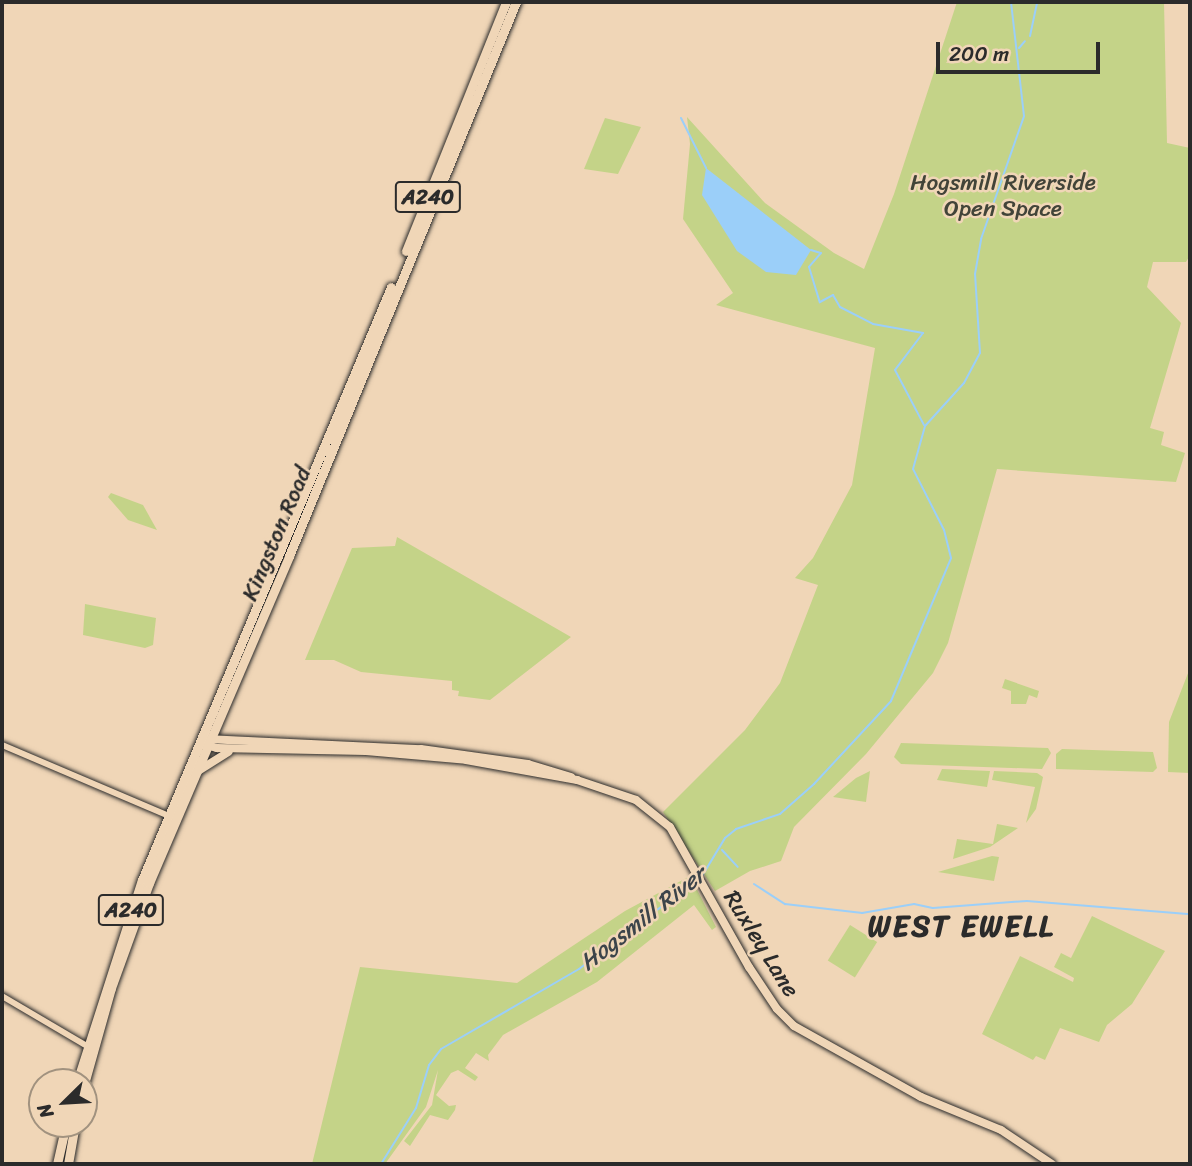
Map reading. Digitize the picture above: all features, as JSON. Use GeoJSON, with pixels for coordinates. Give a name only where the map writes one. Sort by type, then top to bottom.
{"type":"FeatureCollection","features":[{"type":"Feature","properties":{"kind":"highway","name":"Kingston Road"},"geometry":{"type":"LineString","coordinates":[[89,1068],[126,945],[194,774],[203,741],[281,558],[506,2]]}},
{"type":"Feature","properties":{"kind":"highway","name":"Kingston Road"},"geometry":{"type":"LineString","coordinates":[[81,1068],[118,944],[169,816],[289,556],[516,2]]}},
{"type":"Feature","properties":{"kind":"highway"},"geometry":{"type":"LineString","coordinates":[[57,1164],[63,1138]]}},
{"type":"Feature","properties":{"kind":"highway"},"geometry":{"type":"LineString","coordinates":[[68,1164],[73,1138]]}},
{"type":"Feature","properties":{"kind":"main road","name":"Ruxley Lane"},"geometry":{"type":"LineString","coordinates":[[203,741],[238,749],[423,755],[576,780]]}},
{"type":"Feature","properties":{"kind":"main road","name":"Ruxley Lane"},"geometry":{"type":"LineString","coordinates":[[203,741],[459,753],[528,764],[648,806],[670,828],[749,967],[777,1009],[794,1026],[921,1097],[1001,1130],[1052,1164]]}},
{"type":"Feature","properties":{"kind":"main road"},"geometry":{"type":"LineString","coordinates":[[194,774],[219,754],[238,749]]}},
{"type":"Feature","properties":{"kind":"street"},"geometry":{"type":"LineString","coordinates":[[2,746],[169,816]]}},
{"type":"Feature","properties":{"kind":"street"},"geometry":{"type":"LineString","coordinates":[[2,996],[87,1046]]}},
{"type":"Feature","properties":{"kind":"green space","name":"Hogsmill Riverside Open Space"},"geometry":{"type":"Polygon","coordinates":[[[957,2],[1164,2],[1167,143],[1190,148],[1190,255],[1186,262],[1153,262],[1147,287],[1181,323],[1150,428],[1164,432],[1161,445],[1185,453],[1176,482],[997,469],[948,643],[933,673],[866,754],[794,827],[781,861],[750,871],[715,891],[663,812],[745,730],[780,683],[818,585],[795,578],[813,558],[852,485],[875,348],[716,305],[733,293],[683,219],[690,144],[687,117],[765,203],[834,253],[864,269],[894,194],[957,2]]]}},
{"type":"Feature","properties":{"kind":"green space"},"geometry":{"type":"Polygon","coordinates":[[[605,118],[641,127],[618,174],[584,169],[605,118]]]}},
{"type":"Feature","properties":{"kind":"green space"},"geometry":{"type":"Polygon","coordinates":[[[111,493],[143,505],[157,530],[128,520],[108,497],[111,493]]]}},
{"type":"Feature","properties":{"kind":"green space"},"geometry":{"type":"Polygon","coordinates":[[[397,537],[571,637],[490,700],[458,696],[459,691],[452,690],[452,681],[361,672],[334,660],[305,660],[352,548],[395,546],[397,537]]]}},
{"type":"Feature","properties":{"kind":"green space"},"geometry":{"type":"Polygon","coordinates":[[[85,604],[156,618],[153,645],[145,648],[83,635],[85,604]]]}},
{"type":"Feature","properties":{"kind":"green space"},"geometry":{"type":"Polygon","coordinates":[[[1190,668],[1190,773],[1168,772],[1169,722],[1190,668]]]}},
{"type":"Feature","properties":{"kind":"green space"},"geometry":{"type":"Polygon","coordinates":[[[1005,679],[1039,691],[1037,698],[1029,695],[1026,704],[1011,704],[1011,691],[1002,688],[1005,679]]]}},
{"type":"Feature","properties":{"kind":"green space"},"geometry":{"type":"Polygon","coordinates":[[[901,743],[1048,748],[1051,753],[1042,769],[901,764],[894,757],[901,743]]]}},
{"type":"Feature","properties":{"kind":"green space"},"geometry":{"type":"Polygon","coordinates":[[[1062,749],[1153,752],[1157,768],[1153,772],[1056,769],[1056,754],[1062,749]]]}},
{"type":"Feature","properties":{"kind":"green space"},"geometry":{"type":"Polygon","coordinates":[[[942,769],[990,771],[987,787],[937,780],[942,769]]]}},
{"type":"Feature","properties":{"kind":"green space"},"geometry":{"type":"Polygon","coordinates":[[[870,771],[866,802],[833,797],[856,778],[870,771]]]}},
{"type":"Feature","properties":{"kind":"green space"},"geometry":{"type":"Polygon","coordinates":[[[994,771],[1037,773],[1043,777],[1036,809],[1026,823],[1035,787],[992,780],[994,771]]]}},
{"type":"Feature","properties":{"kind":"green space"},"geometry":{"type":"Polygon","coordinates":[[[997,824],[1018,828],[990,847],[953,859],[957,839],[993,844],[997,824]]]}},
{"type":"Feature","properties":{"kind":"green space"},"geometry":{"type":"Polygon","coordinates":[[[992,856],[999,857],[994,881],[938,872],[992,856]]]}},
{"type":"Feature","properties":{"kind":"green space"},"geometry":{"type":"Polygon","coordinates":[[[690,876],[716,927],[712,930],[694,905],[597,982],[503,1035],[488,1055],[489,1061],[476,1053],[465,1068],[478,1077],[475,1081],[458,1070],[451,1073],[436,1095],[449,1106],[456,1105],[448,1120],[430,1115],[410,1146],[404,1141],[432,1105],[438,1070],[426,1107],[385,1164],[312,1164],[360,967],[517,983],[625,911],[690,876]]]}},
{"type":"Feature","properties":{"kind":"green space"},"geometry":{"type":"Polygon","coordinates":[[[1092,916],[1165,951],[1132,1004],[1107,1025],[1099,1042],[1060,1028],[1045,1060],[1036,1056],[1033,1060],[982,1034],[1020,956],[1073,982],[1074,978],[1054,967],[1061,953],[1071,958],[1092,916]]]}},
{"type":"Feature","properties":{"kind":"green space"},"geometry":{"type":"Polygon","coordinates":[[[850,925],[877,942],[855,978],[828,961],[850,925]]]}},
{"type":"Feature","properties":{"kind":"water"},"geometry":{"type":"Polygon","coordinates":[[[706,168],[811,250],[796,275],[766,272],[737,251],[702,195],[706,168]]]}},
{"type":"Feature","properties":{"kind":"waterway","name":"Hogsmill River"},"geometry":{"type":"LineString","coordinates":[[702,876],[725,838],[736,829],[780,814],[814,784],[891,701],[951,558],[944,530],[913,469],[925,426],[964,383],[980,353],[975,274],[981,239],[1024,116],[1011,2]]}},
{"type":"Feature","properties":{"kind":"waterway","name":"Hogsmill River"},"geometry":{"type":"LineString","coordinates":[[1030,36],[1037,2]]}},
{"type":"Feature","properties":{"kind":"waterway"},"geometry":{"type":"LineString","coordinates":[[1019,48],[1025,41]]}},
{"type":"Feature","properties":{"kind":"waterway"},"geometry":{"type":"LineString","coordinates":[[681,118],[706,168]]}},
{"type":"Feature","properties":{"kind":"waterway"},"geometry":{"type":"LineString","coordinates":[[811,250],[821,253],[809,267],[820,302],[833,295],[840,307],[873,324],[923,333],[895,370],[924,425]]}},
{"type":"Feature","properties":{"kind":"waterway"},"geometry":{"type":"LineString","coordinates":[[722,850],[738,867]]}},
{"type":"Feature","properties":{"kind":"waterway","name":"Hogsmill River"},"geometry":{"type":"LineString","coordinates":[[381,1164],[416,1108],[429,1065],[441,1049],[579,969],[698,879]]}},
{"type":"Feature","properties":{"kind":"waterway"},"geometry":{"type":"LineString","coordinates":[[754,884],[785,904],[862,913],[914,904],[933,908],[1027,901],[1190,914]]}},
{"type":"Feature","properties":{"kind":"district","name":"WEST EWELL"},"geometry":{"type":"Point","coordinates":[961,926]}}]}
